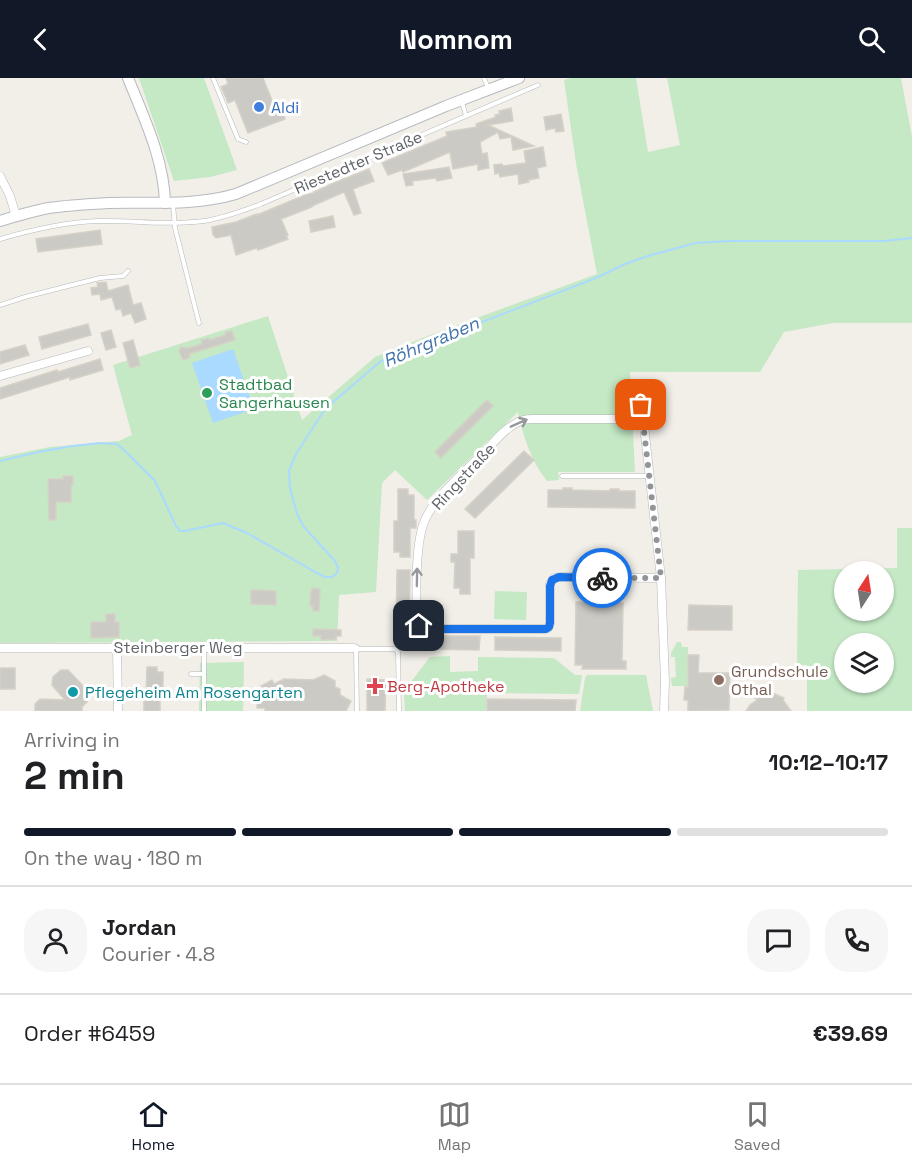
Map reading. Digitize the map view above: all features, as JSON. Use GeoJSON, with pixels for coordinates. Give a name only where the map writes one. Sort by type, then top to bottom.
{"type":"FeatureCollection","features":[{"type":"Feature","properties":{"kind":"main road"},"geometry":{"type":"LineString","coordinates":[[128,78],[150,132],[169,203]]}},
{"type":"Feature","properties":{"kind":"main road","name":"Riestedter Straße"},"geometry":{"type":"LineString","coordinates":[[0,221],[51,208],[75,205],[207,201],[249,190],[519,78]]}},
{"type":"Feature","properties":{"kind":"street"},"geometry":{"type":"LineString","coordinates":[[0,176],[10,196],[16,216]]}},
{"type":"Feature","properties":{"kind":"street"},"geometry":{"type":"LineString","coordinates":[[0,376],[88,351]]}},
{"type":"Feature","properties":{"kind":"street"},"geometry":{"type":"LineString","coordinates":[[640,390],[661,578],[664,711]]}},
{"type":"Feature","properties":{"kind":"street","name":"Ringstraße"},"geometry":{"type":"LineString","coordinates":[[643,419],[536,418],[518,422],[505,432],[449,487],[425,519],[418,552],[416,620],[419,626],[430,629],[542,630],[548,628],[550,623],[550,586],[554,578],[661,578]]}},
{"type":"Feature","properties":{"kind":"street"},"geometry":{"type":"LineString","coordinates":[[117,647],[118,711]]}},
{"type":"Feature","properties":{"kind":"street","name":"Steinberger Weg"},"geometry":{"type":"LineString","coordinates":[[0,648],[356,649]]}},
{"type":"Feature","properties":{"kind":"lane"},"geometry":{"type":"LineString","coordinates":[[213,78],[238,139],[246,142]]}},
{"type":"Feature","properties":{"kind":"lane"},"geometry":{"type":"LineString","coordinates":[[484,78],[489,90]]}},
{"type":"Feature","properties":{"kind":"lane","name":"Riestedter Straße"},"geometry":{"type":"LineString","coordinates":[[0,239],[98,221],[174,222],[204,221],[226,217],[538,85]]}},
{"type":"Feature","properties":{"kind":"lane"},"geometry":{"type":"LineString","coordinates":[[461,101],[466,116]]}},
{"type":"Feature","properties":{"kind":"lane"},"geometry":{"type":"LineString","coordinates":[[169,203],[199,323]]}},
{"type":"Feature","properties":{"kind":"lane"},"geometry":{"type":"LineString","coordinates":[[0,305],[100,278],[123,276],[128,271]]}},
{"type":"Feature","properties":{"kind":"lane"},"geometry":{"type":"LineString","coordinates":[[562,476],[649,477]]}},
{"type":"Feature","properties":{"kind":"lane"},"geometry":{"type":"LineString","coordinates":[[204,647],[204,711]]}},
{"type":"Feature","properties":{"kind":"lane"},"geometry":{"type":"LineString","coordinates":[[357,711],[356,649],[397,650],[399,711]]}},
{"type":"Feature","properties":{"kind":"lane"},"geometry":{"type":"LineString","coordinates":[[191,674],[204,674]]}},
{"type":"Feature","properties":{"kind":"green space"},"geometry":{"type":"Polygon","coordinates":[[[139,78],[204,78],[237,170],[210,177],[174,181],[139,78]]]}},
{"type":"Feature","properties":{"kind":"green space"},"geometry":{"type":"Polygon","coordinates":[[[571,78],[636,78],[648,152],[680,145],[667,78],[901,78],[912,137],[912,323],[833,323],[784,332],[760,372],[630,372],[635,472],[558,472],[559,480],[547,481],[528,448],[518,412],[427,500],[395,470],[382,483],[376,592],[339,595],[337,641],[0,643],[0,457],[50,447],[119,441],[132,435],[113,365],[268,316],[302,420],[375,357],[597,274],[576,163],[564,80],[571,78]]]}},
{"type":"Feature","properties":{"kind":"green space"},"geometry":{"type":"Polygon","coordinates":[[[897,528],[912,528],[912,711],[807,711],[807,665],[797,665],[798,570],[834,569],[834,621],[894,621],[894,568],[897,568],[897,528]]]}},
{"type":"Feature","properties":{"kind":"green space"},"geometry":{"type":"Polygon","coordinates":[[[495,591],[527,592],[526,620],[494,619],[495,591]]]}},
{"type":"Feature","properties":{"kind":"green space"},"geometry":{"type":"Polygon","coordinates":[[[677,642],[681,642],[682,647],[688,647],[687,686],[672,686],[671,678],[676,677],[675,657],[671,657],[671,653],[677,642]]]}},
{"type":"Feature","properties":{"kind":"green space"},"geometry":{"type":"Polygon","coordinates":[[[450,656],[450,672],[478,671],[478,657],[554,658],[575,675],[582,675],[579,694],[487,693],[486,711],[405,711],[404,692],[430,657],[450,656]]]}},
{"type":"Feature","properties":{"kind":"green space"},"geometry":{"type":"Polygon","coordinates":[[[244,662],[243,711],[199,711],[200,663],[244,662]]]}},
{"type":"Feature","properties":{"kind":"green space"},"geometry":{"type":"Polygon","coordinates":[[[587,675],[646,675],[653,711],[580,711],[587,675]]]}},
{"type":"Feature","properties":{"kind":"water"},"geometry":{"type":"Polygon","coordinates":[[[233,349],[254,409],[213,423],[192,363],[233,349]]]}},
{"type":"Feature","properties":{"kind":"building","name":"Aldi"},"geometry":{"type":"Polygon","coordinates":[[[226,78],[263,78],[273,103],[278,100],[285,119],[248,133],[235,100],[228,103],[221,87],[228,84],[226,78]]]}},
{"type":"Feature","properties":{"kind":"building"},"geometry":{"type":"Polygon","coordinates":[[[511,108],[513,121],[488,125],[534,146],[513,150],[511,137],[500,139],[498,132],[480,142],[482,154],[487,153],[489,168],[478,170],[478,164],[453,169],[450,152],[403,172],[402,170],[388,175],[382,163],[447,136],[446,132],[477,127],[476,124],[496,117],[495,115],[500,114],[499,111],[511,108]]]}},
{"type":"Feature","properties":{"kind":"building"},"geometry":{"type":"Polygon","coordinates":[[[561,114],[564,131],[556,132],[555,128],[546,130],[544,117],[561,114]]]}},
{"type":"Feature","properties":{"kind":"building"},"geometry":{"type":"Polygon","coordinates":[[[543,147],[546,166],[537,168],[539,178],[519,184],[518,174],[500,177],[499,173],[495,174],[494,165],[526,163],[524,151],[543,147]]]}},
{"type":"Feature","properties":{"kind":"building"},"geometry":{"type":"Polygon","coordinates":[[[449,167],[452,178],[437,181],[436,178],[412,181],[413,185],[406,186],[403,174],[449,167]]]}},
{"type":"Feature","properties":{"kind":"building"},"geometry":{"type":"Polygon","coordinates":[[[369,169],[374,181],[353,189],[361,213],[354,215],[344,192],[281,219],[288,239],[258,250],[257,248],[236,255],[231,235],[216,238],[213,235],[212,227],[257,215],[369,169]]]}},
{"type":"Feature","properties":{"kind":"building"},"geometry":{"type":"Polygon","coordinates":[[[333,216],[335,227],[311,232],[309,221],[333,216]]]}},
{"type":"Feature","properties":{"kind":"building"},"geometry":{"type":"Polygon","coordinates":[[[100,230],[102,244],[38,252],[36,239],[100,230]]]}},
{"type":"Feature","properties":{"kind":"building"},"geometry":{"type":"Polygon","coordinates":[[[106,282],[108,291],[128,285],[133,305],[141,303],[146,319],[135,323],[131,313],[123,316],[121,309],[116,310],[112,297],[101,300],[100,294],[92,295],[91,288],[98,287],[97,283],[106,282]]]}},
{"type":"Feature","properties":{"kind":"building"},"geometry":{"type":"Polygon","coordinates":[[[88,324],[91,335],[42,349],[39,337],[88,324]]]}},
{"type":"Feature","properties":{"kind":"building"},"geometry":{"type":"Polygon","coordinates":[[[111,330],[116,347],[106,350],[101,333],[111,330]]]}},
{"type":"Feature","properties":{"kind":"building"},"geometry":{"type":"Polygon","coordinates":[[[232,331],[235,340],[189,354],[190,357],[183,360],[179,351],[181,347],[188,348],[202,344],[201,340],[209,338],[210,340],[232,331]]]}},
{"type":"Feature","properties":{"kind":"building"},"geometry":{"type":"Polygon","coordinates":[[[133,340],[140,365],[130,368],[123,343],[133,340]]]}},
{"type":"Feature","properties":{"kind":"building"},"geometry":{"type":"Polygon","coordinates":[[[25,345],[29,355],[0,364],[0,352],[25,345]]]}},
{"type":"Feature","properties":{"kind":"building"},"geometry":{"type":"Polygon","coordinates":[[[100,359],[103,370],[70,380],[70,377],[0,399],[0,388],[100,359]]]}},
{"type":"Feature","properties":{"kind":"building"},"geometry":{"type":"Polygon","coordinates":[[[487,400],[493,406],[441,458],[435,452],[487,400]]]}},
{"type":"Feature","properties":{"kind":"building"},"geometry":{"type":"Polygon","coordinates":[[[524,451],[534,460],[475,518],[465,509],[524,451]]]}},
{"type":"Feature","properties":{"kind":"building"},"geometry":{"type":"Polygon","coordinates":[[[63,476],[73,476],[71,502],[56,502],[56,520],[49,520],[48,479],[63,479],[63,476]]]}},
{"type":"Feature","properties":{"kind":"building"},"geometry":{"type":"Polygon","coordinates":[[[563,488],[635,491],[635,508],[548,507],[548,490],[563,490],[563,488]]]}},
{"type":"Feature","properties":{"kind":"building"},"geometry":{"type":"Polygon","coordinates":[[[398,489],[408,489],[408,495],[414,495],[416,528],[410,528],[410,557],[400,557],[400,552],[394,552],[394,521],[398,521],[398,489]]]}},
{"type":"Feature","properties":{"kind":"building"},"geometry":{"type":"Polygon","coordinates":[[[458,531],[474,531],[474,558],[470,558],[470,594],[460,594],[460,588],[454,588],[455,562],[451,562],[451,554],[458,554],[458,531]]]}},
{"type":"Feature","properties":{"kind":"building"},"geometry":{"type":"Polygon","coordinates":[[[397,570],[410,570],[409,636],[480,636],[479,650],[414,649],[414,643],[396,642],[397,570]]]}},
{"type":"Feature","properties":{"kind":"building"},"geometry":{"type":"Polygon","coordinates":[[[312,588],[320,589],[319,611],[313,611],[313,606],[310,606],[312,588]]]}},
{"type":"Feature","properties":{"kind":"building"},"geometry":{"type":"Polygon","coordinates":[[[251,590],[276,591],[276,605],[251,604],[251,590]]]}},
{"type":"Feature","properties":{"kind":"building"},"geometry":{"type":"Polygon","coordinates":[[[576,602],[623,603],[622,661],[626,661],[626,669],[582,669],[583,665],[575,665],[576,602]]]}},
{"type":"Feature","properties":{"kind":"building"},"geometry":{"type":"Polygon","coordinates":[[[689,605],[732,606],[732,630],[688,630],[689,605]]]}},
{"type":"Feature","properties":{"kind":"building"},"geometry":{"type":"Polygon","coordinates":[[[106,614],[115,614],[115,622],[119,622],[119,637],[91,638],[91,622],[106,622],[106,614]]]}},
{"type":"Feature","properties":{"kind":"building"},"geometry":{"type":"Polygon","coordinates":[[[313,629],[341,630],[341,636],[336,636],[336,639],[321,640],[321,636],[313,636],[313,629]]]}},
{"type":"Feature","properties":{"kind":"building"},"geometry":{"type":"Polygon","coordinates":[[[495,637],[561,638],[561,651],[495,650],[495,637]]]}},
{"type":"Feature","properties":{"kind":"building","name":"Grundschule Othal"},"geometry":{"type":"Polygon","coordinates":[[[688,655],[699,655],[698,673],[730,673],[729,710],[688,711],[688,700],[684,700],[685,687],[688,687],[688,655]]]}},
{"type":"Feature","properties":{"kind":"building"},"geometry":{"type":"Polygon","coordinates":[[[147,667],[157,667],[157,672],[163,672],[163,698],[160,698],[160,711],[144,711],[147,667]]]}},
{"type":"Feature","properties":{"kind":"building"},"geometry":{"type":"Polygon","coordinates":[[[0,668],[15,668],[15,689],[0,689],[0,668]]]}},
{"type":"Feature","properties":{"kind":"building","name":"Pflegeheim Am Rosengarten"},"geometry":{"type":"Polygon","coordinates":[[[61,670],[68,670],[87,690],[88,701],[82,707],[82,711],[35,711],[35,704],[40,699],[65,700],[52,685],[53,677],[61,670]]]}},
{"type":"Feature","properties":{"kind":"building"},"geometry":{"type":"Polygon","coordinates":[[[324,675],[335,681],[335,687],[340,689],[340,695],[351,701],[346,711],[265,711],[265,708],[257,708],[258,692],[263,690],[261,686],[272,680],[274,684],[284,679],[313,680],[324,675]]]}},
{"type":"Feature","properties":{"kind":"building"},"geometry":{"type":"Polygon","coordinates":[[[367,679],[386,680],[385,711],[367,711],[367,679]]]}},
{"type":"Feature","properties":{"kind":"building"},"geometry":{"type":"Polygon","coordinates":[[[765,693],[784,698],[783,700],[791,711],[746,711],[757,700],[754,697],[765,693]]]}},
{"type":"Feature","properties":{"kind":"building"},"geometry":{"type":"Polygon","coordinates":[[[487,699],[576,700],[575,711],[487,711],[487,699]]]}},
{"type":"Feature","properties":{"kind":"waterway","name":"Röhrgraben"},"geometry":{"type":"LineString","coordinates":[[0,461],[73,446],[117,444],[155,481],[180,531],[223,523],[247,533],[325,577],[332,577],[337,573],[338,568],[335,561],[304,527],[297,514],[290,488],[289,471],[296,454],[325,409],[381,361],[596,278],[625,264],[696,243],[885,241],[912,238]]}},
{"type":"Feature","properties":{"kind":"way so far"},"geometry":{"type":"LineString","coordinates":[[602,578],[661,578],[641,405]]}},
{"type":"Feature","properties":{"kind":"place","name":"Aldi"},"geometry":{"type":"Point","coordinates":[259,107]}},
{"type":"Feature","properties":{"kind":"place","name":"Stadtbad Sangerhausen"},"geometry":{"type":"Point","coordinates":[207,393]}},
{"type":"Feature","properties":{"kind":"place","name":"Grundschule Othal"},"geometry":{"type":"Point","coordinates":[719,680]}},
{"type":"Feature","properties":{"kind":"place","name":"Berg-Apotheke"},"geometry":{"type":"Point","coordinates":[375,686]}},
{"type":"Feature","properties":{"kind":"place","name":"Pflegeheim Am Rosengarten"},"geometry":{"type":"Point","coordinates":[73,692]}},
{"type":"Feature","properties":{"kind":"route"},"geometry":{"type":"LineString","coordinates":[[419,626],[430,629],[546,629],[550,623],[550,586],[554,578],[602,578]]}}]}
